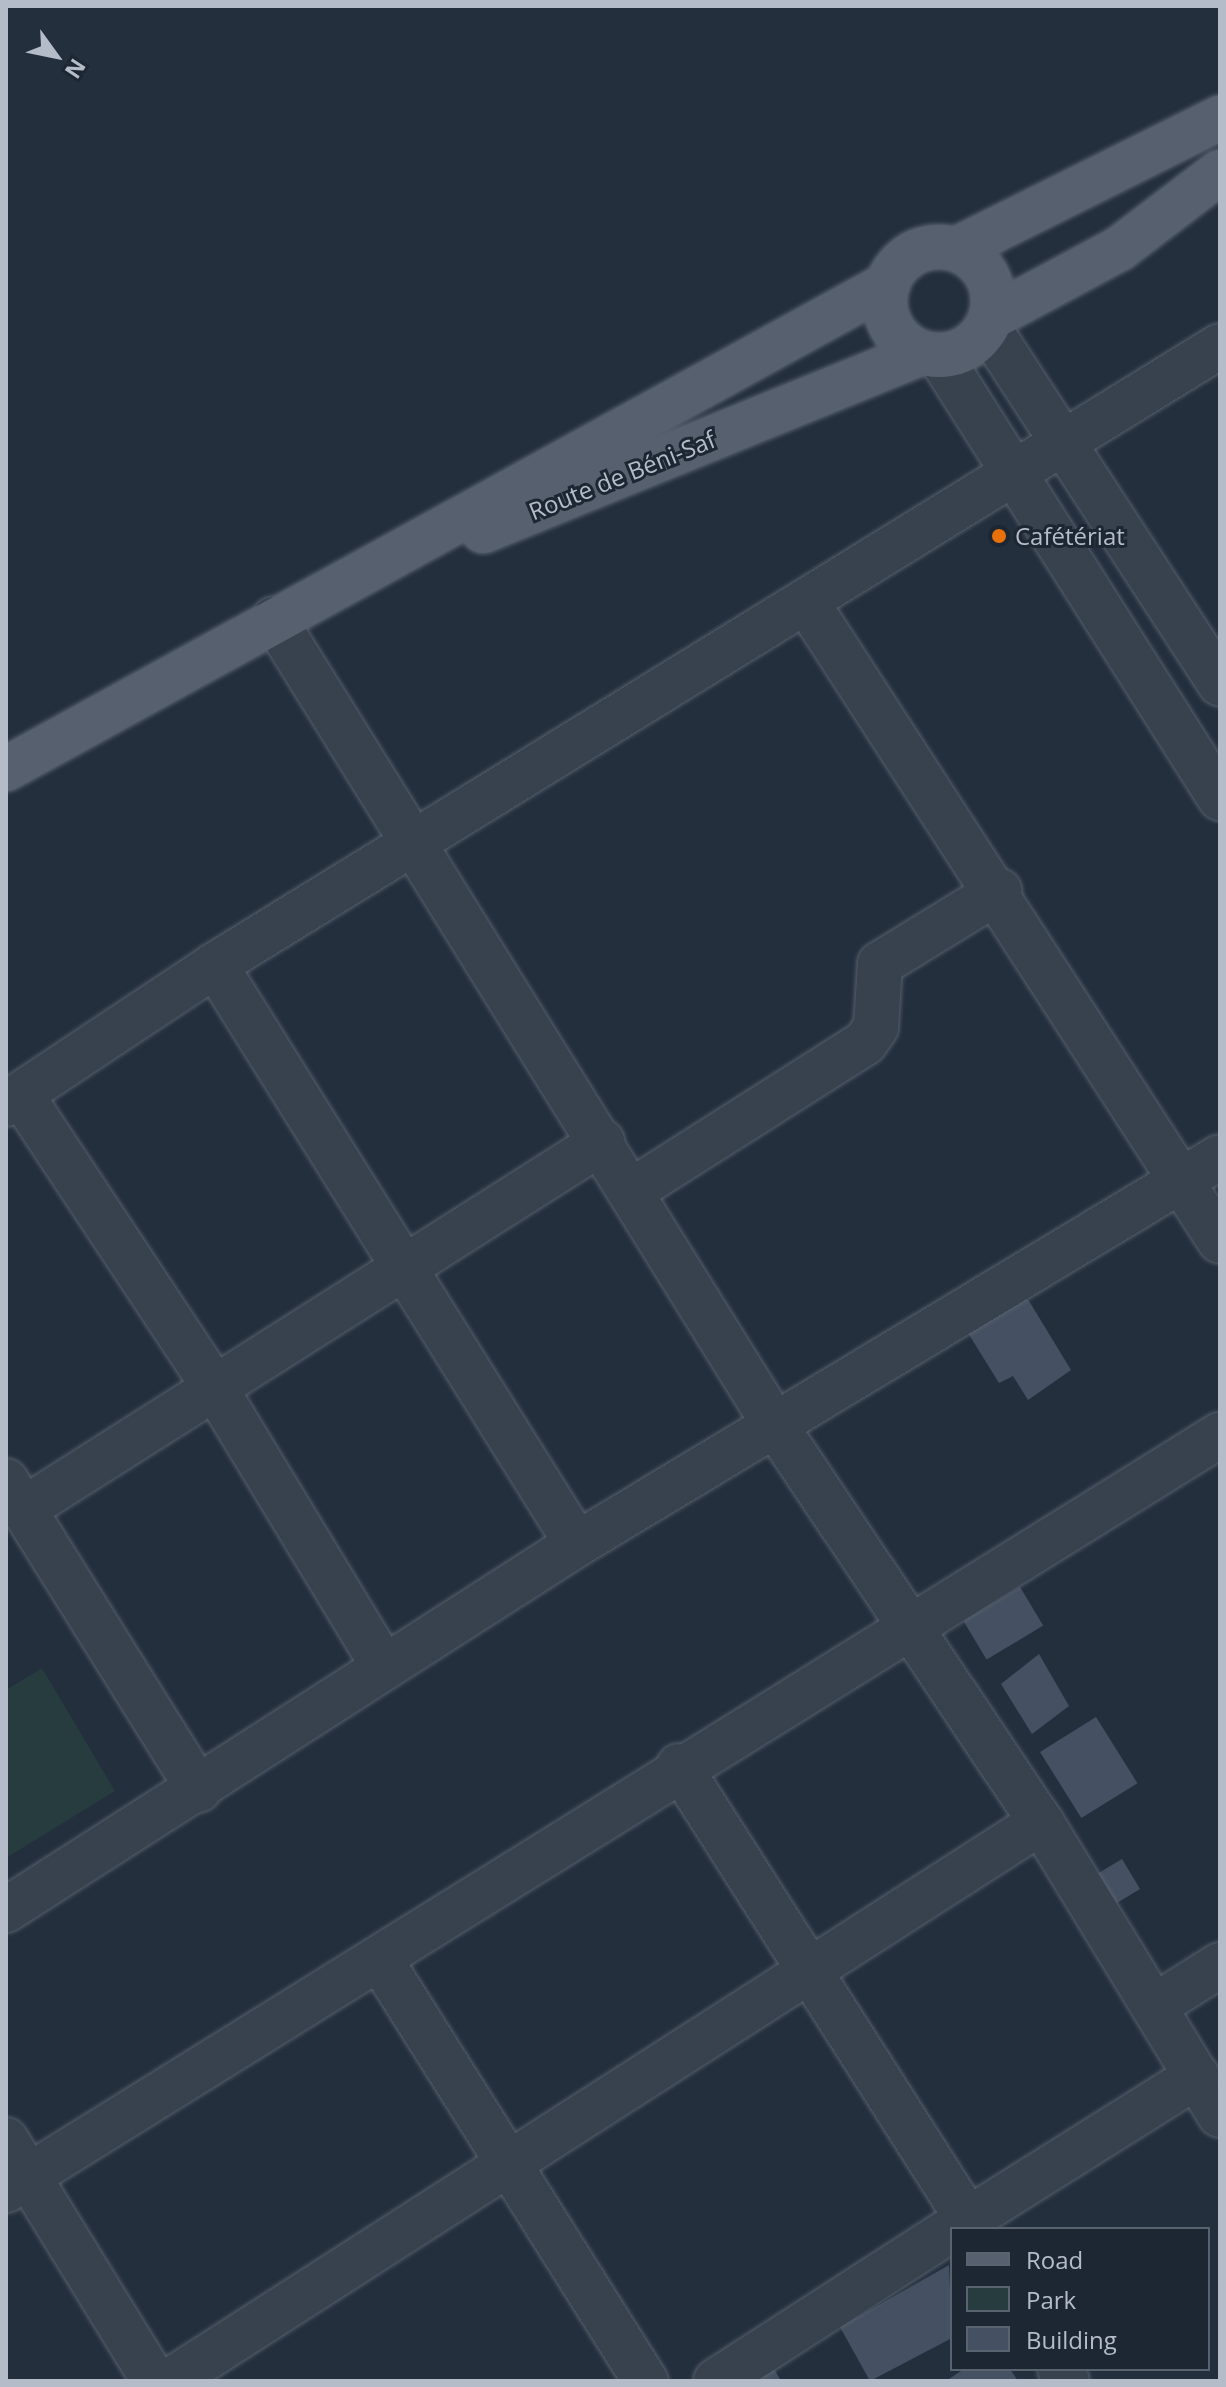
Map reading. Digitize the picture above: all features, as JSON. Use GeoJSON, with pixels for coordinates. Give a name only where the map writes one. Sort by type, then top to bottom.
{"type":"FeatureCollection","features":[{"type":"Feature","properties":{"kind":"main road"},"geometry":{"type":"LineString","coordinates":[[1220,118],[957,249],[922,249],[888,284],[887,318],[931,354],[971,345],[989,322],[1119,249],[1220,172]]}},
{"type":"Feature","properties":{"kind":"main road"},"geometry":{"type":"LineString","coordinates":[[957,249],[984,269],[989,322]]}},
{"type":"Feature","properties":{"kind":"main road","name":"Route de Béni-Saf"},"geometry":{"type":"LineString","coordinates":[[6,769],[888,284]]}},
{"type":"Feature","properties":{"kind":"main road","name":"Route de Béni-Saf"},"geometry":{"type":"LineString","coordinates":[[321,596],[931,354]]}},
{"type":"Feature","properties":{"kind":"street"},"geometry":{"type":"LineString","coordinates":[[989,322],[1220,684]]}},
{"type":"Feature","properties":{"kind":"street"},"geometry":{"type":"LineString","coordinates":[[384,1667],[215,1388],[14,1100],[215,965],[412,849],[809,606],[1220,346]]}},
{"type":"Feature","properties":{"kind":"street"},"geometry":{"type":"LineString","coordinates":[[931,354],[1016,475],[1220,798]]}},
{"type":"Feature","properties":{"kind":"street"},"geometry":{"type":"LineString","coordinates":[[809,606],[999,891],[1220,1241]]}},
{"type":"Feature","properties":{"kind":"street"},"geometry":{"type":"LineString","coordinates":[[274,619],[412,849],[633,1190],[775,1425],[1041,1822],[1220,2115]]}},
{"type":"Feature","properties":{"kind":"street"},"geometry":{"type":"LineString","coordinates":[[633,1190],[865,1043],[876,1027],[880,964],[999,891]]}},
{"type":"Feature","properties":{"kind":"street"},"geometry":{"type":"LineString","coordinates":[[215,965],[402,1269],[577,1544]]}},
{"type":"Feature","properties":{"kind":"street"},"geometry":{"type":"LineString","coordinates":[[199,1790],[15,1495],[215,1388],[602,1142]]}},
{"type":"Feature","properties":{"kind":"street"},"geometry":{"type":"LineString","coordinates":[[6,1910],[199,1790],[577,1544],[1220,1157]]}},
{"type":"Feature","properties":{"kind":"street"},"geometry":{"type":"LineString","coordinates":[[154,2381],[14,2168],[381,1961],[679,1766],[1220,1435]]}},
{"type":"Feature","properties":{"kind":"street"},"geometry":{"type":"LineString","coordinates":[[679,1766],[815,1969],[962,2227],[1197,2076]]}},
{"type":"Feature","properties":{"kind":"street"},"geometry":{"type":"LineString","coordinates":[[170,2381],[508,2160],[815,1969],[1041,1822]]}},
{"type":"Feature","properties":{"kind":"street"},"geometry":{"type":"LineString","coordinates":[[381,1961],[646,2381]]}},
{"type":"Feature","properties":{"kind":"street"},"geometry":{"type":"LineString","coordinates":[[1155,2006],[1220,1965]]}},
{"type":"Feature","properties":{"kind":"street"},"geometry":{"type":"LineString","coordinates":[[716,2381],[950,2235]]}},
{"type":"Feature","properties":{"kind":"green space"},"geometry":{"type":"Polygon","coordinates":[[[42,1668],[115,1791],[6,1858],[6,1690],[42,1668]]]}},
{"type":"Feature","properties":{"kind":"building"},"geometry":{"type":"Polygon","coordinates":[[[1026,1296],[1071,1370],[1028,1400],[1013,1376],[999,1383],[968,1333],[1026,1296]]]}},
{"type":"Feature","properties":{"kind":"building"},"geometry":{"type":"Polygon","coordinates":[[[1020,1587],[1043,1626],[987,1660],[963,1621],[1020,1587]]]}},
{"type":"Feature","properties":{"kind":"building"},"geometry":{"type":"Polygon","coordinates":[[[1039,1654],[1069,1706],[1032,1734],[1001,1684],[1039,1654]]]}},
{"type":"Feature","properties":{"kind":"building"},"geometry":{"type":"Polygon","coordinates":[[[1096,1717],[1137,1783],[1081,1818],[1040,1752],[1096,1717]]]}},
{"type":"Feature","properties":{"kind":"building"},"geometry":{"type":"Polygon","coordinates":[[[1122,1859],[1140,1889],[1113,1905],[1095,1875],[1122,1859]]]}},
{"type":"Feature","properties":{"kind":"building"},"geometry":{"type":"Polygon","coordinates":[[[949,2265],[950,2339],[870,2381],[840,2327],[949,2265]]]}},
{"type":"Feature","properties":{"kind":"building"},"geometry":{"type":"Polygon","coordinates":[[[768,2358],[781,2381],[735,2381],[768,2358]]]}},
{"type":"Feature","properties":{"kind":"building"},"geometry":{"type":"Polygon","coordinates":[[[961,2371],[1011,2371],[1018,2381],[946,2381],[961,2371]]]}},
{"type":"Feature","properties":{"kind":"place","name":"Cafétériat"},"geometry":{"type":"Point","coordinates":[999,536]}}]}
